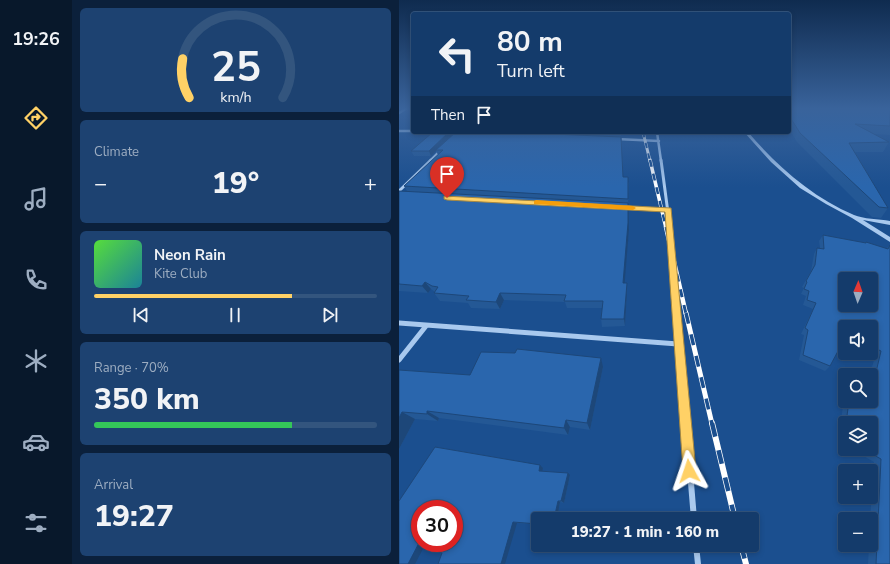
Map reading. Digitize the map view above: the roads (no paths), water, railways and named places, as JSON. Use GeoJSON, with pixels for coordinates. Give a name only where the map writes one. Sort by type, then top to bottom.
{"type":"FeatureCollection","features":[{"type":"Feature","properties":{"kind":"street"},"geometry":{"type":"LineString","coordinates":[[454,138],[458,134]]}},
{"type":"Feature","properties":{"kind":"street"},"geometry":{"type":"LineString","coordinates":[[658,134],[668,210],[678,344],[693,512]]}},
{"type":"Feature","properties":{"kind":"street"},"geometry":{"type":"LineString","coordinates":[[748,134],[761,150],[788,177],[823,201],[854,217],[890,240]]}},
{"type":"Feature","properties":{"kind":"street"},"geometry":{"type":"LineString","coordinates":[[611,139],[659,141]]}},
{"type":"Feature","properties":{"kind":"street"},"geometry":{"type":"LineString","coordinates":[[399,191],[443,149]]}},
{"type":"Feature","properties":{"kind":"street"},"geometry":{"type":"LineString","coordinates":[[621,207],[668,210]]}},
{"type":"Feature","properties":{"kind":"street"},"geometry":{"type":"LineString","coordinates":[[854,217],[890,223]]}},
{"type":"Feature","properties":{"kind":"street"},"geometry":{"type":"LineString","coordinates":[[399,323],[678,344]]}},
{"type":"Feature","properties":{"kind":"street"},"geometry":{"type":"LineString","coordinates":[[399,360],[425,326]]}},
{"type":"Feature","properties":{"kind":"street"},"geometry":{"type":"LineString","coordinates":[[697,552],[698,564]]}},
{"type":"Feature","properties":{"kind":"railway"},"geometry":{"type":"LineString","coordinates":[[644,134],[650,161]]}},
{"type":"Feature","properties":{"kind":"railway"},"geometry":{"type":"LineString","coordinates":[[650,160],[666,228]]}},
{"type":"Feature","properties":{"kind":"railway"},"geometry":{"type":"LineString","coordinates":[[666,227],[686,314]]}},
{"type":"Feature","properties":{"kind":"railway"},"geometry":{"type":"LineString","coordinates":[[686,313],[712,424]]}},
{"type":"Feature","properties":{"kind":"railway"},"geometry":{"type":"LineString","coordinates":[[712,423],[733,512]]}},
{"type":"Feature","properties":{"kind":"railway"},"geometry":{"type":"LineString","coordinates":[[743,552],[746,564]]}}]}
